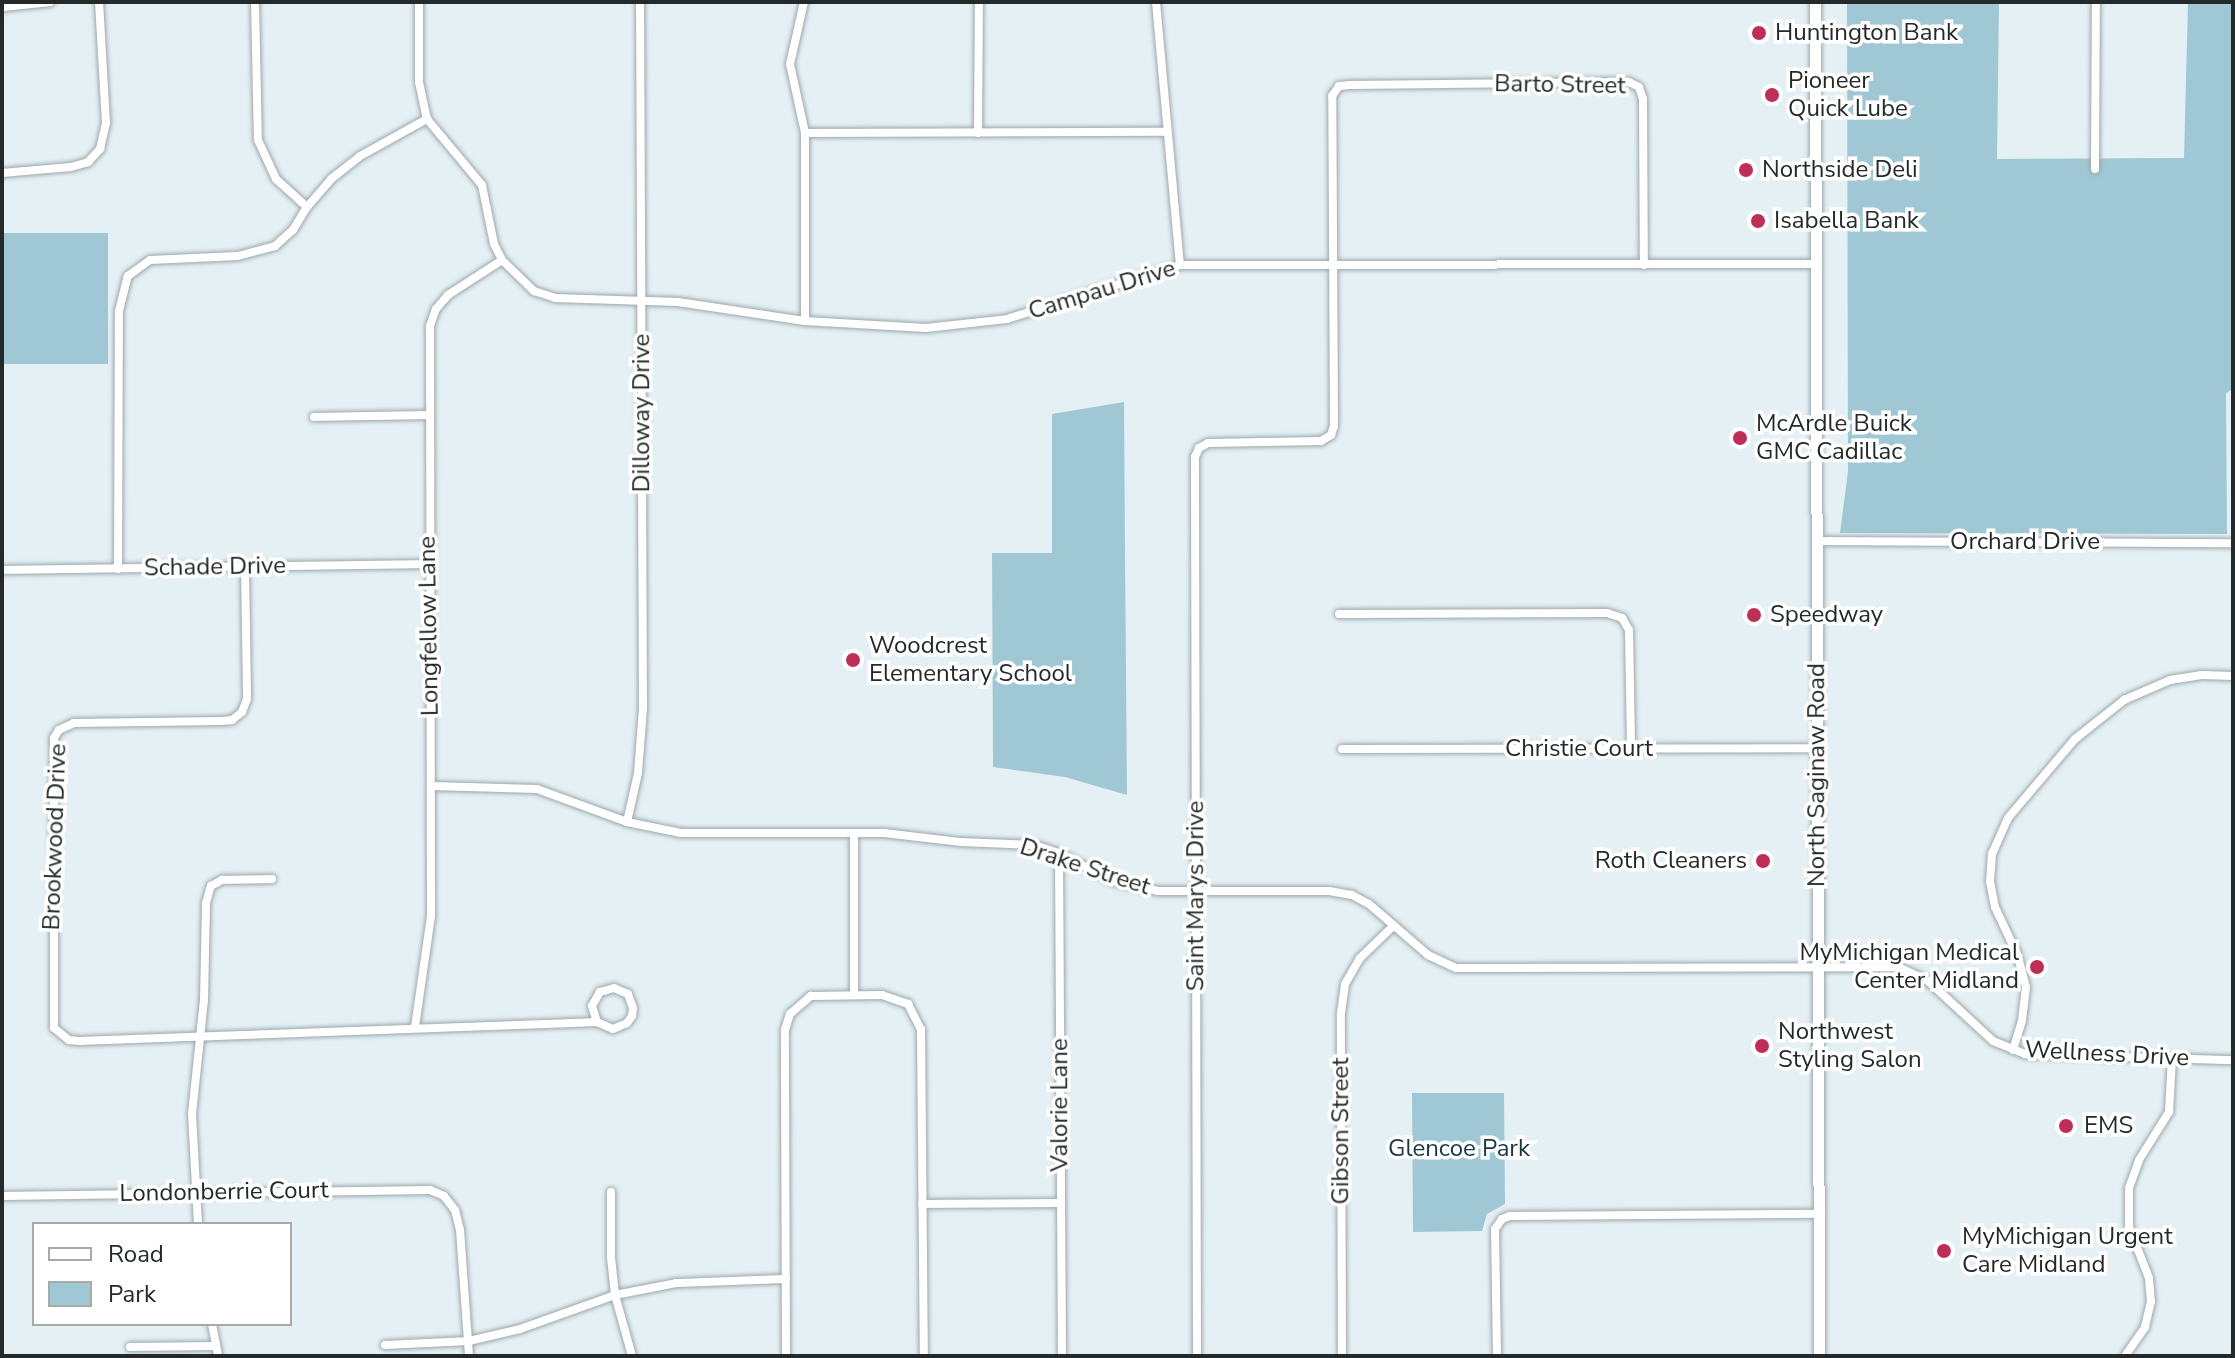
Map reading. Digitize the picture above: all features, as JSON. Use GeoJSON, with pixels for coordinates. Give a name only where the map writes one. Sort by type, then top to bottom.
{"type":"FeatureCollection","features":[{"type":"Feature","properties":{"kind":"main road","name":"North Saginaw Road"},"geometry":{"type":"LineString","coordinates":[[1815,2],[1819,1356]]}},
{"type":"Feature","properties":{"kind":"street"},"geometry":{"type":"LineString","coordinates":[[2,7],[50,2]]}},
{"type":"Feature","properties":{"kind":"street"},"geometry":{"type":"LineString","coordinates":[[2,173],[71,167],[88,162],[100,149],[106,123],[99,2]]}},
{"type":"Feature","properties":{"kind":"street"},"geometry":{"type":"LineString","coordinates":[[255,2],[258,140],[276,179],[307,207]]}},
{"type":"Feature","properties":{"kind":"street"},"geometry":{"type":"LineString","coordinates":[[419,2],[419,82],[427,119],[482,185],[494,244],[502,260]]}},
{"type":"Feature","properties":{"kind":"street","name":"Dilloway Drive"},"geometry":{"type":"LineString","coordinates":[[627,822],[638,773],[643,708],[640,2]]}},
{"type":"Feature","properties":{"kind":"street"},"geometry":{"type":"LineString","coordinates":[[804,2],[790,64],[805,133],[805,321]]}},
{"type":"Feature","properties":{"kind":"street"},"geometry":{"type":"LineString","coordinates":[[978,133],[979,2]]}},
{"type":"Feature","properties":{"kind":"street"},"geometry":{"type":"LineString","coordinates":[[1156,2],[1165,132],[1180,265]]}},
{"type":"Feature","properties":{"kind":"street"},"geometry":{"type":"LineString","coordinates":[[2095,169],[2096,2]]}},
{"type":"Feature","properties":{"kind":"street","name":"Barto Street"},"geometry":{"type":"LineString","coordinates":[[1333,266],[1332,96],[1339,86],[1629,82],[1639,87],[1643,99],[1644,265]]}},
{"type":"Feature","properties":{"kind":"street"},"geometry":{"type":"LineString","coordinates":[[118,569],[121,293],[128,276],[150,260],[238,256],[275,246],[293,230],[307,207],[331,179],[360,156],[427,119]]}},
{"type":"Feature","properties":{"kind":"street"},"geometry":{"type":"LineString","coordinates":[[805,133],[1165,132]]}},
{"type":"Feature","properties":{"kind":"street","name":"Campau Drive"},"geometry":{"type":"LineString","coordinates":[[502,260],[534,291],[555,298],[678,302],[805,321],[880,328],[971,325],[1007,319],[1180,265],[1816,264]]}},
{"type":"Feature","properties":{"kind":"street","name":"Longfellow Lane"},"geometry":{"type":"LineString","coordinates":[[415,1027],[431,916],[427,348],[436,309],[448,295],[502,260]]}},
{"type":"Feature","properties":{"kind":"street","name":"Saint Marys Drive"},"geometry":{"type":"LineString","coordinates":[[1197,1356],[1194,469],[1199,448],[1208,443],[1321,441],[1331,435],[1334,426],[1333,266]]}},
{"type":"Feature","properties":{"kind":"street"},"geometry":{"type":"LineString","coordinates":[[314,417],[427,415]]}},
{"type":"Feature","properties":{"kind":"street","name":"Orchard Drive"},"geometry":{"type":"LineString","coordinates":[[1816,541],[2233,543]]}},
{"type":"Feature","properties":{"kind":"street","name":"Schade Drive"},"geometry":{"type":"LineString","coordinates":[[2,570],[428,564]]}},
{"type":"Feature","properties":{"kind":"street","name":"Brookwood Drive"},"geometry":{"type":"LineString","coordinates":[[199,1038],[79,1041],[61,1035],[52,1018],[54,738],[59,730],[74,723],[222,721],[232,720],[242,712],[247,699],[245,567]]}},
{"type":"Feature","properties":{"kind":"street"},"geometry":{"type":"LineString","coordinates":[[1339,614],[1607,613],[1622,618],[1629,630],[1631,749]]}},
{"type":"Feature","properties":{"kind":"street"},"geometry":{"type":"LineString","coordinates":[[2013,1050],[2022,1020],[2026,987],[2021,963],[1995,907],[1990,882],[1992,854],[2008,818],[2075,739],[2124,700],[2170,680],[2202,675],[2233,676]]}},
{"type":"Feature","properties":{"kind":"street","name":"Christie Court"},"geometry":{"type":"LineString","coordinates":[[1342,749],[1817,748]]}},
{"type":"Feature","properties":{"kind":"street","name":"Drake Street"},"geometry":{"type":"LineString","coordinates":[[432,786],[537,789],[627,822],[681,833],[854,833],[1018,843],[1059,853],[1113,881],[1135,888],[1196,892],[1329,891],[1352,895],[1369,904],[1428,955],[1456,968],[1818,966]]}},
{"type":"Feature","properties":{"kind":"street"},"geometry":{"type":"LineString","coordinates":[[854,833],[854,995]]}},
{"type":"Feature","properties":{"kind":"street","name":"Valorie Lane"},"geometry":{"type":"LineString","coordinates":[[1059,853],[1062,1356]]}},
{"type":"Feature","properties":{"kind":"street"},"geometry":{"type":"LineString","coordinates":[[198,1222],[192,1114],[204,1000],[206,903],[211,886],[222,880],[272,879]]}},
{"type":"Feature","properties":{"kind":"street","name":"Gibson Street"},"geometry":{"type":"LineString","coordinates":[[1342,1356],[1341,1013],[1345,984],[1360,958],[1394,925]]}},
{"type":"Feature","properties":{"kind":"street","name":"Wellness Drive"},"geometry":{"type":"LineString","coordinates":[[1818,966],[1892,966],[1913,972],[1935,986],[1982,1032],[2013,1050],[2044,1056],[2233,1060]]}},
{"type":"Feature","properties":{"kind":"street"},"geometry":{"type":"LineString","coordinates":[[199,1038],[597,1022],[613,1029],[627,1023],[633,1008],[628,994],[614,988],[600,992],[592,1006],[597,1022]]}},
{"type":"Feature","properties":{"kind":"street"},"geometry":{"type":"LineString","coordinates":[[786,1356],[785,1030],[790,1014],[811,996],[854,995],[896,997],[908,1004],[921,1029],[924,1356]]}},
{"type":"Feature","properties":{"kind":"street"},"geometry":{"type":"LineString","coordinates":[[2125,1356],[2145,1327],[2151,1302],[2149,1278],[2129,1227],[2129,1188],[2139,1160],[2169,1112],[2172,1058]]}},
{"type":"Feature","properties":{"kind":"street","name":"Londonberrie Court"},"geometry":{"type":"LineString","coordinates":[[2,1196],[413,1188],[444,1196],[455,1210],[460,1230],[469,1341]]}},
{"type":"Feature","properties":{"kind":"street"},"geometry":{"type":"LineString","coordinates":[[611,1192],[611,1257],[615,1295],[632,1356]]}},
{"type":"Feature","properties":{"kind":"street"},"geometry":{"type":"LineString","coordinates":[[922,1204],[1061,1203]]}},
{"type":"Feature","properties":{"kind":"street"},"geometry":{"type":"LineString","coordinates":[[1497,1356],[1495,1229],[1502,1219],[1510,1216],[1818,1214]]}},
{"type":"Feature","properties":{"kind":"street"},"geometry":{"type":"LineString","coordinates":[[385,1345],[469,1341],[520,1329],[615,1295],[676,1283],[786,1279]]}},
{"type":"Feature","properties":{"kind":"street"},"geometry":{"type":"LineString","coordinates":[[130,1347],[217,1351],[212,1326]]}},
{"type":"Feature","properties":{"kind":"street"},"geometry":{"type":"LineString","coordinates":[[469,1341],[469,1356]]}},
{"type":"Feature","properties":{"kind":"green space"},"geometry":{"type":"Polygon","coordinates":[[[1847,2],[1999,2],[1997,159],[2184,158],[2188,2],[2233,2],[2233,389],[2226,393],[2227,534],[1840,533],[1848,471],[1847,2]]]}},
{"type":"Feature","properties":{"kind":"green space"},"geometry":{"type":"Polygon","coordinates":[[[2,233],[108,233],[108,364],[2,364],[2,233]]]}},
{"type":"Feature","properties":{"kind":"green space"},"geometry":{"type":"Polygon","coordinates":[[[1124,402],[1127,795],[1065,777],[993,767],[992,553],[1052,553],[1052,414],[1124,402]]]}},
{"type":"Feature","properties":{"kind":"green space","name":"Glencoe Park"},"geometry":{"type":"Polygon","coordinates":[[[1412,1093],[1504,1093],[1505,1204],[1487,1214],[1482,1231],[1413,1232],[1412,1093]]]}},
{"type":"Feature","properties":{"kind":"place","name":"Huntington Bank"},"geometry":{"type":"Point","coordinates":[1759,33]}},
{"type":"Feature","properties":{"kind":"place","name":"Pioneer Quick Lube"},"geometry":{"type":"Point","coordinates":[1772,95]}},
{"type":"Feature","properties":{"kind":"place","name":"Northside Deli"},"geometry":{"type":"Point","coordinates":[1746,170]}},
{"type":"Feature","properties":{"kind":"place","name":"Isabella Bank"},"geometry":{"type":"Point","coordinates":[1758,221]}},
{"type":"Feature","properties":{"kind":"place","name":"McArdle Buick GMC Cadillac"},"geometry":{"type":"Point","coordinates":[1740,438]}},
{"type":"Feature","properties":{"kind":"place","name":"Speedway"},"geometry":{"type":"Point","coordinates":[1754,615]}},
{"type":"Feature","properties":{"kind":"place","name":"Woodcrest Elementary School"},"geometry":{"type":"Point","coordinates":[853,660]}},
{"type":"Feature","properties":{"kind":"place","name":"Roth Cleaners"},"geometry":{"type":"Point","coordinates":[1763,861]}},
{"type":"Feature","properties":{"kind":"place","name":"MyMichigan Medical Center Midland"},"geometry":{"type":"Point","coordinates":[2037,967]}},
{"type":"Feature","properties":{"kind":"place","name":"Northwest Styling Salon"},"geometry":{"type":"Point","coordinates":[1762,1046]}},
{"type":"Feature","properties":{"kind":"place","name":"EMS"},"geometry":{"type":"Point","coordinates":[2066,1126]}},
{"type":"Feature","properties":{"kind":"place","name":"MyMichigan Urgent Care Midland"},"geometry":{"type":"Point","coordinates":[1944,1251]}}]}
